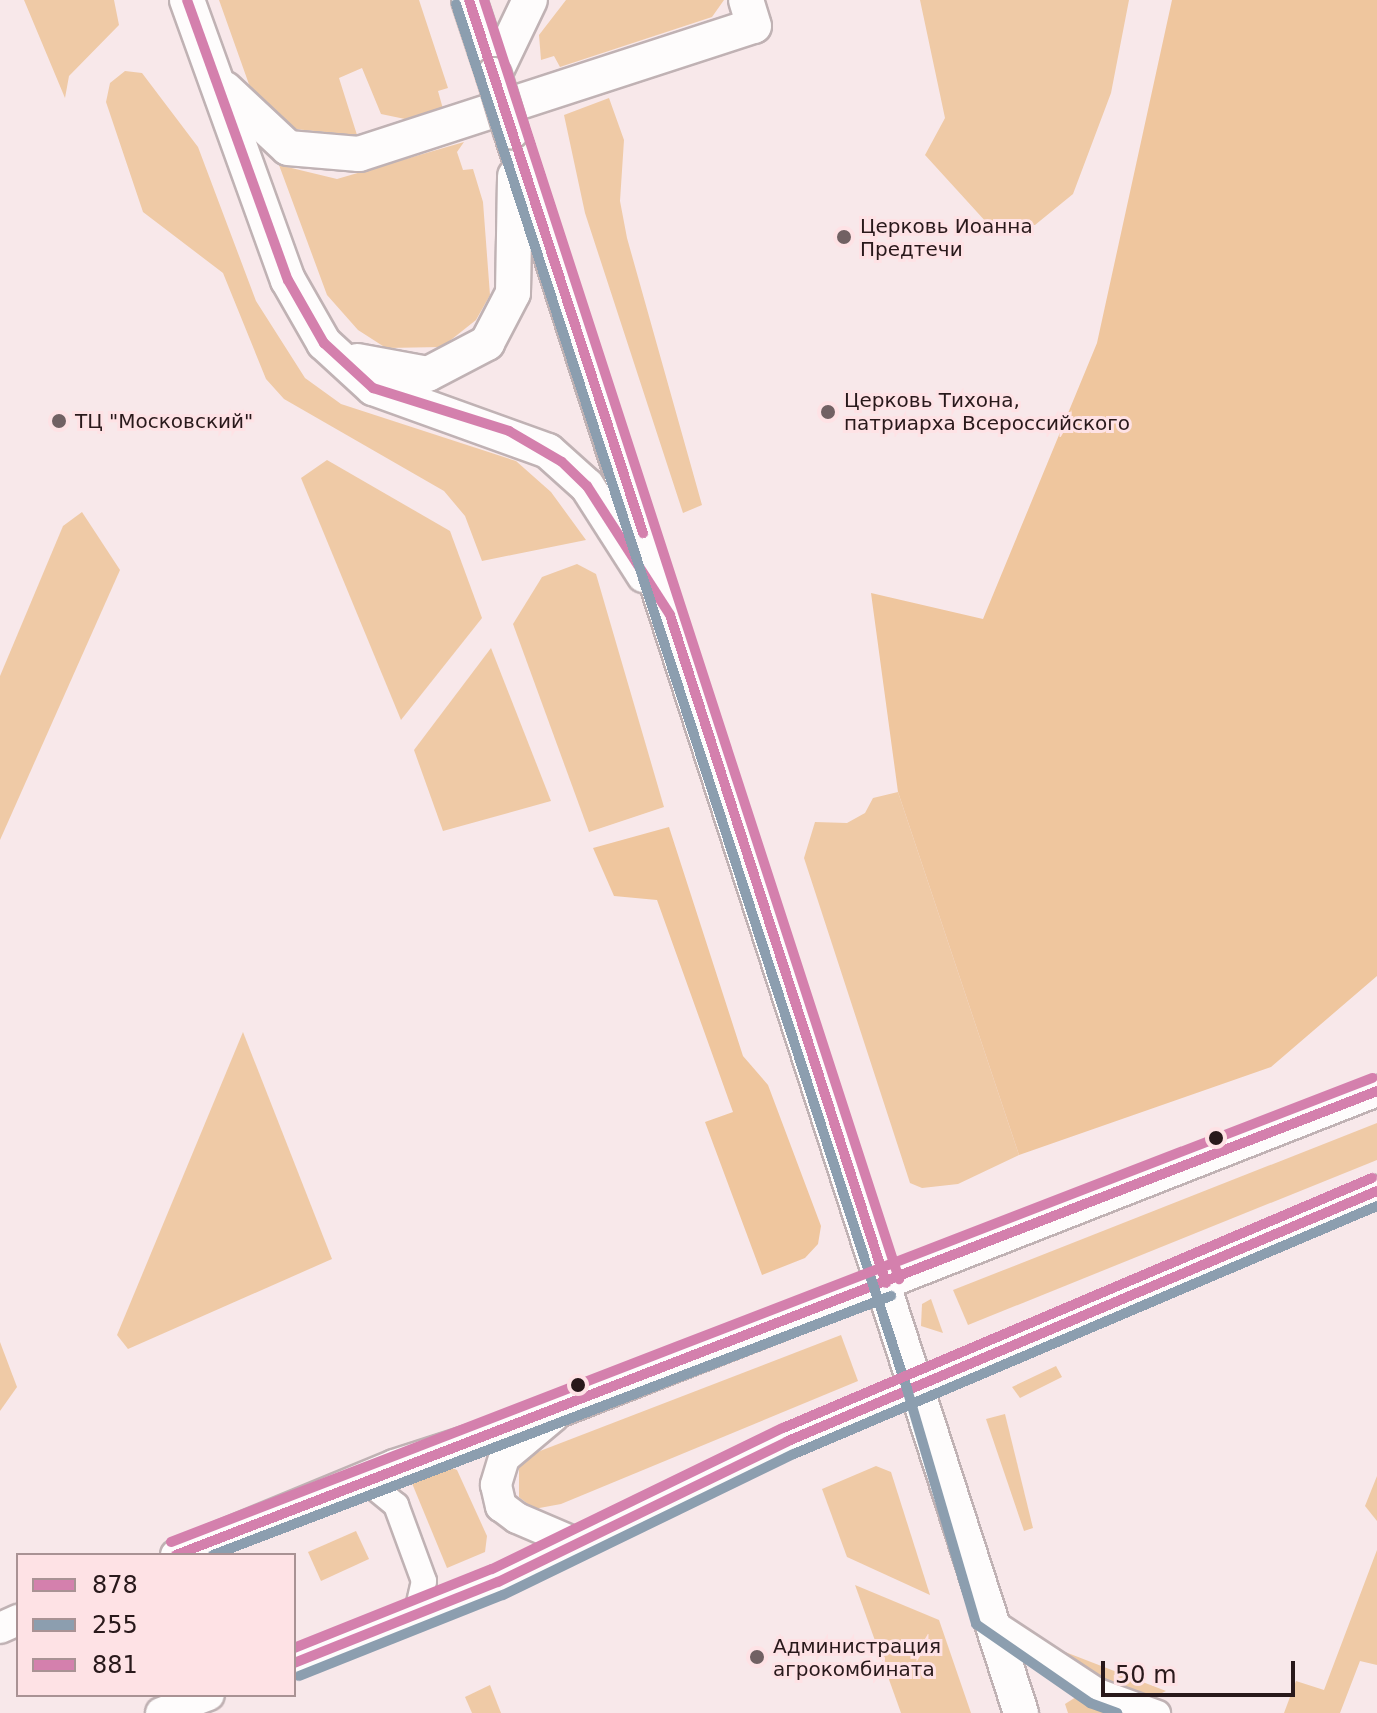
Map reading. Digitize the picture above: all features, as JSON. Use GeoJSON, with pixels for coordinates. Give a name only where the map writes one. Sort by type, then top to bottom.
{"type":"FeatureCollection","features":[{"type":"Feature","properties":{"kind":"main road"},"geometry":{"type":"LineString","coordinates":[[187,0],[288,280],[333,353],[373,388],[509,431],[562,462],[587,486],[670,615]]}},
{"type":"Feature","properties":{"kind":"main road"},"geometry":{"type":"LineString","coordinates":[[469,0],[920,1385],[989,1619],[1021,1713]]}},
{"type":"Feature","properties":{"kind":"main road"},"geometry":{"type":"LineString","coordinates":[[494,75],[530,0]]}},
{"type":"Feature","properties":{"kind":"main road"},"geometry":{"type":"LineString","coordinates":[[216,81],[288,148],[359,154],[754,26],[746,0]]}},
{"type":"Feature","properties":{"kind":"main road"},"geometry":{"type":"LineString","coordinates":[[333,353],[397,373],[428,374],[487,343],[513,293],[513,139]]}},
{"type":"Feature","properties":{"kind":"street"},"geometry":{"type":"LineString","coordinates":[[181,1553],[363,1478],[558,1412],[1377,1091]]}},
{"type":"Feature","properties":{"kind":"street"},"geometry":{"type":"LineString","coordinates":[[296,1662],[416,1616],[920,1385],[1377,1191]]}},
{"type":"Feature","properties":{"kind":"street"},"geometry":{"type":"LineString","coordinates":[[558,1412],[504,1458],[496,1485],[501,1506],[517,1518],[573,1542]]}},
{"type":"Feature","properties":{"kind":"street"},"geometry":{"type":"LineString","coordinates":[[363,1478],[396,1505],[424,1581],[416,1616]]}},
{"type":"Feature","properties":{"kind":"street"},"geometry":{"type":"LineString","coordinates":[[989,1619],[1098,1691],[1158,1713]]}},
{"type":"Feature","properties":{"kind":"street"},"geometry":{"type":"LineString","coordinates":[[161,1713],[204,1697]]}},
{"type":"Feature","properties":{"kind":"shaded area"},"geometry":{"type":"Polygon","coordinates":[[[24,0],[114,0],[119,25],[69,76],[65,98],[24,0]]]}},
{"type":"Feature","properties":{"kind":"shaded area"},"geometry":{"type":"Polygon","coordinates":[[[219,0],[419,0],[448,88],[438,91],[443,109],[405,119],[381,114],[362,68],[339,78],[357,135],[294,129],[251,90],[219,0]]]}},
{"type":"Feature","properties":{"kind":"shaded area"},"geometry":{"type":"Polygon","coordinates":[[[566,0],[724,0],[712,17],[560,67],[554,56],[541,60],[539,35],[566,0]]]}},
{"type":"Feature","properties":{"kind":"shaded area"},"geometry":{"type":"Polygon","coordinates":[[[920,0],[1129,0],[1111,93],[1073,194],[1035,225],[987,223],[925,155],[945,118],[920,0]]]}},
{"type":"Feature","properties":{"kind":"shaded area"},"geometry":{"type":"Polygon","coordinates":[[[1172,0],[1377,0],[1377,976],[1271,1067],[1019,1155],[898,792],[871,593],[983,619],[1097,343],[1172,0]]]}},
{"type":"Feature","properties":{"kind":"shaded area"},"geometry":{"type":"Polygon","coordinates":[[[125,71],[142,73],[198,147],[256,301],[305,378],[341,404],[516,461],[551,492],[586,540],[482,561],[465,516],[444,491],[284,399],[266,379],[223,273],[143,212],[106,102],[110,83],[125,71]]]}},
{"type":"Feature","properties":{"kind":"shaded area"},"geometry":{"type":"Polygon","coordinates":[[[609,98],[624,140],[620,201],[627,238],[702,505],[683,513],[585,213],[564,115],[609,98]]]}},
{"type":"Feature","properties":{"kind":"shaded area"},"geometry":{"type":"Polygon","coordinates":[[[464,142],[457,152],[463,170],[473,169],[483,202],[490,295],[476,320],[442,347],[386,348],[358,330],[327,295],[279,165],[337,179],[464,142]]]}},
{"type":"Feature","properties":{"kind":"shaded area"},"geometry":{"type":"Polygon","coordinates":[[[327,460],[450,531],[482,618],[401,720],[301,478],[327,460]]]}},
{"type":"Feature","properties":{"kind":"shaded area"},"geometry":{"type":"Polygon","coordinates":[[[82,512],[120,570],[0,840],[0,676],[63,526],[82,512]]]}},
{"type":"Feature","properties":{"kind":"shaded area"},"geometry":{"type":"Polygon","coordinates":[[[577,564],[596,574],[664,807],[589,832],[513,624],[542,577],[577,564]]]}},
{"type":"Feature","properties":{"kind":"shaded area"},"geometry":{"type":"Polygon","coordinates":[[[491,648],[551,801],[443,831],[414,750],[491,648]]]}},
{"type":"Feature","properties":{"kind":"shaded area"},"geometry":{"type":"Polygon","coordinates":[[[898,792],[1019,1155],[958,1184],[922,1188],[910,1183],[804,858],[815,822],[847,823],[865,813],[873,798],[898,792]]]}},
{"type":"Feature","properties":{"kind":"shaded area"},"geometry":{"type":"Polygon","coordinates":[[[669,827],[743,1056],[768,1085],[821,1226],[818,1244],[805,1258],[762,1275],[705,1122],[733,1112],[657,900],[614,896],[593,848],[669,827]]]}},
{"type":"Feature","properties":{"kind":"shaded area"},"geometry":{"type":"Polygon","coordinates":[[[243,1032],[332,1259],[128,1349],[117,1335],[243,1032]]]}},
{"type":"Feature","properties":{"kind":"shaded area"},"geometry":{"type":"Polygon","coordinates":[[[1377,1123],[1377,1160],[968,1325],[953,1290],[1377,1123]]]}},
{"type":"Feature","properties":{"kind":"shaded area"},"geometry":{"type":"Polygon","coordinates":[[[931,1299],[943,1333],[921,1326],[922,1304],[931,1299]]]}},
{"type":"Feature","properties":{"kind":"shaded area"},"geometry":{"type":"Polygon","coordinates":[[[841,1335],[858,1381],[561,1504],[534,1509],[519,1497],[519,1464],[540,1451],[841,1335]]]}},
{"type":"Feature","properties":{"kind":"shaded area"},"geometry":{"type":"Polygon","coordinates":[[[0,1342],[17,1387],[0,1411],[0,1342]]]}},
{"type":"Feature","properties":{"kind":"shaded area"},"geometry":{"type":"Polygon","coordinates":[[[1056,1366],[1062,1377],[1020,1398],[1012,1387],[1056,1366]]]}},
{"type":"Feature","properties":{"kind":"shaded area"},"geometry":{"type":"Polygon","coordinates":[[[1005,1414],[1033,1528],[1024,1531],[986,1419],[1005,1414]]]}},
{"type":"Feature","properties":{"kind":"shaded area"},"geometry":{"type":"Polygon","coordinates":[[[438,1462],[457,1470],[487,1536],[485,1552],[447,1568],[409,1476],[438,1462]]]}},
{"type":"Feature","properties":{"kind":"shaded area"},"geometry":{"type":"Polygon","coordinates":[[[876,1466],[891,1472],[930,1595],[847,1557],[822,1489],[876,1466]]]}},
{"type":"Feature","properties":{"kind":"shaded area"},"geometry":{"type":"Polygon","coordinates":[[[1377,1476],[1377,1521],[1365,1506],[1377,1476]]]}},
{"type":"Feature","properties":{"kind":"shaded area"},"geometry":{"type":"Polygon","coordinates":[[[356,1531],[369,1559],[321,1581],[308,1552],[356,1531]]]}},
{"type":"Feature","properties":{"kind":"shaded area"},"geometry":{"type":"Polygon","coordinates":[[[1377,1550],[1377,1665],[1360,1661],[1340,1713],[1284,1713],[1296,1681],[1324,1690],[1377,1550]]]}},
{"type":"Feature","properties":{"kind":"shaded area"},"geometry":{"type":"Polygon","coordinates":[[[855,1585],[939,1620],[971,1713],[901,1713],[855,1585]]]}},
{"type":"Feature","properties":{"kind":"shaded area"},"geometry":{"type":"Polygon","coordinates":[[[1060,1650],[1166,1691],[1148,1700],[1108,1685],[1060,1650]]]}},
{"type":"Feature","properties":{"kind":"shaded area"},"geometry":{"type":"Polygon","coordinates":[[[490,1685],[501,1713],[472,1713],[465,1697],[490,1685]]]}},
{"type":"Feature","properties":{"kind":"shaded area"},"geometry":{"type":"Polygon","coordinates":[[[1076,1697],[1116,1713],[1068,1713],[1065,1704],[1076,1697]]]}},
{"type":"Feature","properties":{"kind":"transit line","name":"878"},"geometry":{"type":"LineString","coordinates":[[187,0],[288,280],[324,343],[373,388],[509,431],[562,462],[587,486],[670,615],[886,1283]]}},
{"type":"Feature","properties":{"kind":"transit line","name":"878"},"geometry":{"type":"LineString","coordinates":[[469,0],[643,533]]}},
{"type":"Feature","properties":{"kind":"transit line","name":"881"},"geometry":{"type":"LineString","coordinates":[[484,0],[899,1279]]}},
{"type":"Feature","properties":{"kind":"transit line","name":"255"},"geometry":{"type":"LineString","coordinates":[[456,4],[907,1389],[976,1624],[1090,1703],[1117,1713]]}},
{"type":"Feature","properties":{"kind":"transit line","name":"881"},"geometry":{"type":"LineString","coordinates":[[171,1542],[1372,1078]]}},
{"type":"Feature","properties":{"kind":"transit line","name":"878"},"geometry":{"type":"LineString","coordinates":[[181,1553],[1377,1091]]}},
{"type":"Feature","properties":{"kind":"transit line","name":"881"},"geometry":{"type":"LineString","coordinates":[[296,1647],[492,1569],[783,1428],[1372,1178]]}},
{"type":"Feature","properties":{"kind":"transit line","name":"878"},"geometry":{"type":"LineString","coordinates":[[296,1662],[498,1582],[788,1441],[1377,1191]]}},
{"type":"Feature","properties":{"kind":"transit line","name":"255"},"geometry":{"type":"LineString","coordinates":[[299,1676],[503,1595],[794,1454],[1377,1206]]}},
{"type":"Feature","properties":{"kind":"transit line","name":"255"},"geometry":{"type":"LineString","coordinates":[[218,1553],[891,1296]]}},
{"type":"Feature","properties":{"kind":"place","name":"Церковь Иоанна Предтечи"},"geometry":{"type":"Point","coordinates":[844,237]}},
{"type":"Feature","properties":{"kind":"place","name":"Церковь Тихона, патриарха Всероссийского"},"geometry":{"type":"Point","coordinates":[828,412]}},
{"type":"Feature","properties":{"kind":"place","name":"ТЦ \"Московский\""},"geometry":{"type":"Point","coordinates":[59,421]}},
{"type":"Feature","properties":{"kind":"place","name":"Администрация агрокомбината"},"geometry":{"type":"Point","coordinates":[757,1657]}}]}
